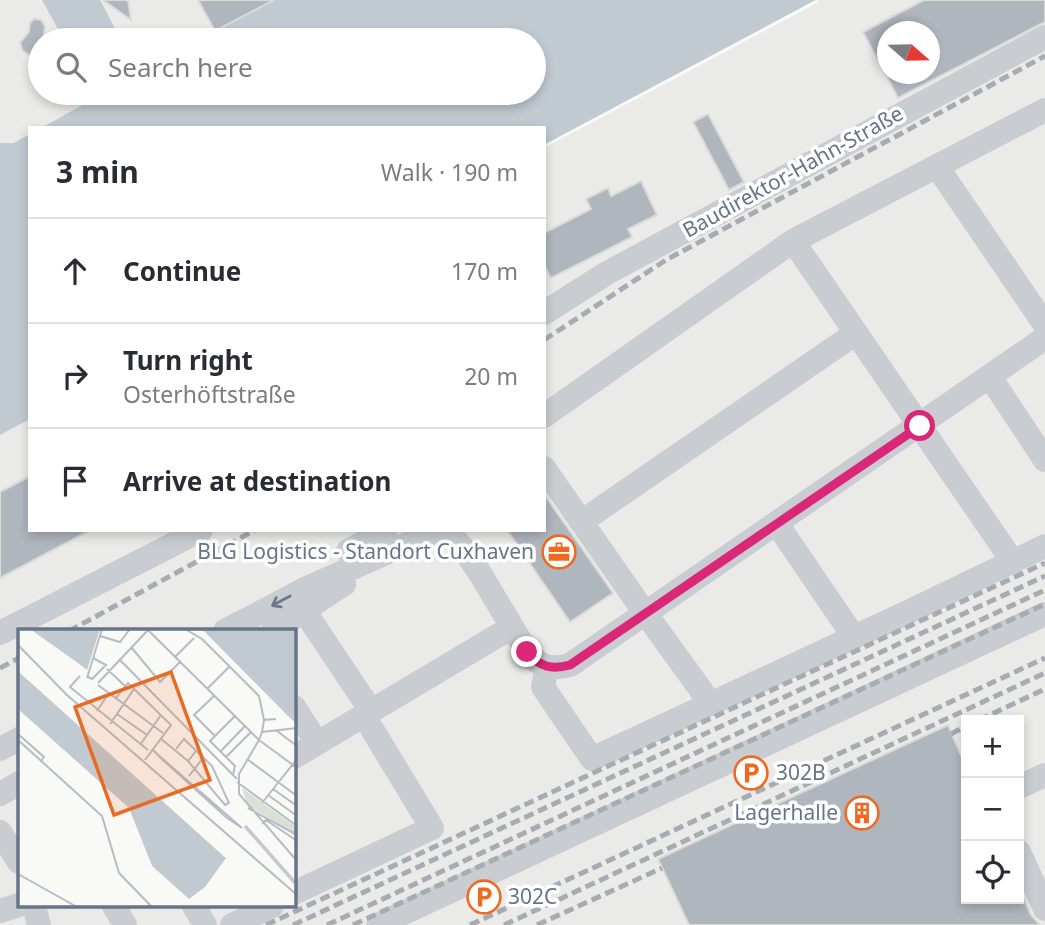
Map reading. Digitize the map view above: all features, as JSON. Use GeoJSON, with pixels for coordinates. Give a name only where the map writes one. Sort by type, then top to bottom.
{"type":"FeatureCollection","features":[{"type":"Feature","properties":{"kind":"street","name":"Baudirektor-Hahn-Straße"},"geometry":{"type":"LineString","coordinates":[[546,312],[607,273],[1045,37]]}},
{"type":"Feature","properties":{"kind":"street"},"geometry":{"type":"LineString","coordinates":[[546,415],[793,241],[938,168],[1045,110]]}},
{"type":"Feature","properties":{"kind":"street"},"geometry":{"type":"LineString","coordinates":[[938,168],[1045,326]]}},
{"type":"Feature","properties":{"kind":"street"},"geometry":{"type":"LineString","coordinates":[[793,241],[1013,562]]}},
{"type":"Feature","properties":{"kind":"street"},"geometry":{"type":"LineString","coordinates":[[581,522],[856,332]]}},
{"type":"Feature","properties":{"kind":"street"},"geometry":{"type":"LineString","coordinates":[[448,532],[463,548],[537,663],[554,669],[570,665],[1045,338]]}},
{"type":"Feature","properties":{"kind":"street"},"geometry":{"type":"LineString","coordinates":[[990,377],[1045,460]]}},
{"type":"Feature","properties":{"kind":"street"},"geometry":{"type":"LineString","coordinates":[[546,471],[711,704]]}},
{"type":"Feature","properties":{"kind":"street"},"geometry":{"type":"LineString","coordinates":[[777,523],[854,637]]}},
{"type":"Feature","properties":{"kind":"street"},"geometry":{"type":"LineString","coordinates":[[0,633],[197,532]]}},
{"type":"Feature","properties":{"kind":"street"},"geometry":{"type":"LineString","coordinates":[[364,532],[345,547],[387,542],[430,532]]}},
{"type":"Feature","properties":{"kind":"street"},"geometry":{"type":"LineString","coordinates":[[229,629],[387,542]]}},
{"type":"Feature","properties":{"kind":"street"},"geometry":{"type":"LineString","coordinates":[[276,629],[387,542]]}},
{"type":"Feature","properties":{"kind":"street"},"geometry":{"type":"LineString","coordinates":[[547,667],[542,687],[592,759],[1045,546]]}},
{"type":"Feature","properties":{"kind":"street"},"geometry":{"type":"LineString","coordinates":[[378,925],[1045,614]]}},
{"type":"Feature","properties":{"kind":"street"},"geometry":{"type":"LineString","coordinates":[[296,892],[432,828],[372,720],[311,621]]}},
{"type":"Feature","properties":{"kind":"street"},"geometry":{"type":"LineString","coordinates":[[296,756],[317,743],[372,720],[512,627]]}},
{"type":"Feature","properties":{"kind":"street"},"geometry":{"type":"LineString","coordinates":[[296,710],[317,743]]}},
{"type":"Feature","properties":{"kind":"street"},"geometry":{"type":"LineString","coordinates":[[0,749],[18,740]]}},
{"type":"Feature","properties":{"kind":"street"},"geometry":{"type":"LineString","coordinates":[[1024,785],[1045,775]]}},
{"type":"Feature","properties":{"kind":"street"},"geometry":{"type":"LineString","coordinates":[[0,794],[18,784]]}},
{"type":"Feature","properties":{"kind":"street"},"geometry":{"type":"LineString","coordinates":[[0,832],[18,860]]}},
{"type":"Feature","properties":{"kind":"street"},"geometry":{"type":"LineString","coordinates":[[1024,863],[1045,909]]}},
{"type":"Feature","properties":{"kind":"street"},"geometry":{"type":"LineString","coordinates":[[0,911],[18,905]]}},
{"type":"Feature","properties":{"kind":"street"},"geometry":{"type":"LineString","coordinates":[[115,908],[125,925]]}},
{"type":"Feature","properties":{"kind":"street"},"geometry":{"type":"LineString","coordinates":[[195,908],[205,925]]}},
{"type":"Feature","properties":{"kind":"street"},"geometry":{"type":"LineString","coordinates":[[232,925],[268,908]]}},
{"type":"Feature","properties":{"kind":"shaded area"},"geometry":{"type":"Polygon","coordinates":[[[0,0],[274,0],[222,28],[28,28],[28,105],[82,105],[45,126],[28,126],[28,135],[13,143],[0,143],[0,0]]]}},
{"type":"Feature","properties":{"kind":"shaded area"},"geometry":{"type":"Polygon","coordinates":[[[42,0],[100,0],[115,28],[57,28],[42,0]]]}},
{"type":"Feature","properties":{"kind":"shaded area"},"geometry":{"type":"Polygon","coordinates":[[[274,0],[816,0],[546,144],[546,126],[45,126],[82,105],[546,105],[546,28],[222,28],[274,0]]]}},
{"type":"Feature","properties":{"kind":"shaded area"},"geometry":{"type":"Polygon","coordinates":[[[816,0],[1045,0],[1045,925],[0,925],[0,435],[28,420],[28,532],[546,532],[546,144],[816,0]]]}},
{"type":"Feature","properties":{"kind":"shaded area"},"geometry":{"type":"Polygon","coordinates":[[[28,135],[28,420],[0,435],[0,143],[13,143],[28,135]]]}},
{"type":"Feature","properties":{"kind":"pier"},"geometry":{"type":"Polygon","coordinates":[[[816,0],[819,0],[546,147],[546,144],[816,0]]]}},
{"type":"Feature","properties":{"kind":"building"},"geometry":{"type":"Polygon","coordinates":[[[103,0],[128,0],[131,20],[103,0]]]}},
{"type":"Feature","properties":{"kind":"building"},"geometry":{"type":"Polygon","coordinates":[[[198,0],[274,0],[221,28],[213,28],[198,0]]]}},
{"type":"Feature","properties":{"kind":"building"},"geometry":{"type":"Polygon","coordinates":[[[924,0],[1045,0],[1045,22],[940,76],[940,21],[884,21],[924,0]]]}},
{"type":"Feature","properties":{"kind":"building"},"geometry":{"type":"Polygon","coordinates":[[[34,19],[41,20],[45,28],[29,28],[34,19]]]}},
{"type":"Feature","properties":{"kind":"building"},"geometry":{"type":"Polygon","coordinates":[[[877,25],[877,58],[863,32],[877,25]]]}},
{"type":"Feature","properties":{"kind":"building"},"geometry":{"type":"Polygon","coordinates":[[[28,33],[28,54],[23,51],[20,43],[28,33]]]}},
{"type":"Feature","properties":{"kind":"building"},"geometry":{"type":"Polygon","coordinates":[[[891,84],[925,84],[898,98],[891,84]]]}},
{"type":"Feature","properties":{"kind":"building"},"geometry":{"type":"Polygon","coordinates":[[[708,114],[744,182],[729,190],[693,122],[708,114]]]}},
{"type":"Feature","properties":{"kind":"building"},"geometry":{"type":"Polygon","coordinates":[[[641,181],[657,215],[628,229],[632,237],[551,278],[546,269],[546,232],[591,209],[586,199],[608,188],[611,196],[641,181]]]}},
{"type":"Feature","properties":{"kind":"building"},"geometry":{"type":"Polygon","coordinates":[[[28,477],[28,532],[87,532],[0,578],[0,492],[28,477]]]}},
{"type":"Feature","properties":{"kind":"building"},"geometry":{"type":"Polygon","coordinates":[[[546,497],[613,593],[570,622],[508,532],[546,532],[546,497]]]}},
{"type":"Feature","properties":{"kind":"building","name":"Lagerhalle"},"geometry":{"type":"Polygon","coordinates":[[[948,725],[961,755],[961,904],[1024,904],[1024,899],[1031,915],[1040,925],[689,925],[658,859],[948,725]]]}},
{"type":"Feature","properties":{"kind":"railway"},"geometry":{"type":"LineString","coordinates":[[546,339],[666,260],[1045,56]]}},
{"type":"Feature","properties":{"kind":"railway"},"geometry":{"type":"LineString","coordinates":[[73,629],[251,532]]}},
{"type":"Feature","properties":{"kind":"railway"},"geometry":{"type":"LineString","coordinates":[[266,925],[1045,563]]}},
{"type":"Feature","properties":{"kind":"railway"},"geometry":{"type":"LineString","coordinates":[[293,925],[1045,576]]}},
{"type":"Feature","properties":{"kind":"railway"},"geometry":{"type":"LineString","coordinates":[[327,925],[1045,590]]}},
{"type":"Feature","properties":{"kind":"railway"},"geometry":{"type":"LineString","coordinates":[[353,925],[1045,604]]}},
{"type":"Feature","properties":{"kind":"railway"},"geometry":{"type":"LineString","coordinates":[[470,925],[1045,658]]}},
{"type":"Feature","properties":{"kind":"railway"},"geometry":{"type":"LineString","coordinates":[[0,668],[18,659]]}},
{"type":"Feature","properties":{"kind":"railway"},"geometry":{"type":"LineString","coordinates":[[504,925],[1045,673]]}},
{"type":"Feature","properties":{"kind":"railway"},"geometry":{"type":"LineString","coordinates":[[990,715],[1045,689]]}},
{"type":"Feature","properties":{"kind":"railway"},"geometry":{"type":"LineString","coordinates":[[951,734],[961,729]]}},
{"type":"Feature","properties":{"kind":"railway"},"geometry":{"type":"LineString","coordinates":[[537,925],[662,868]]}},
{"type":"Feature","properties":{"kind":"place","name":"BLG Logistics - Standort Cuxhaven"},"geometry":{"type":"Point","coordinates":[559,552]}},
{"type":"Feature","properties":{"kind":"place","name":"302B"},"geometry":{"type":"Point","coordinates":[751,773]}},
{"type":"Feature","properties":{"kind":"place","name":"Lagerhalle"},"geometry":{"type":"Point","coordinates":[862,813]}},
{"type":"Feature","properties":{"kind":"place","name":"302C"},"geometry":{"type":"Point","coordinates":[484,897]}},
{"type":"Feature","properties":{"kind":"route"},"geometry":{"type":"LineString","coordinates":[[527,652],[537,663],[554,669],[570,665],[920,426]]}}]}
